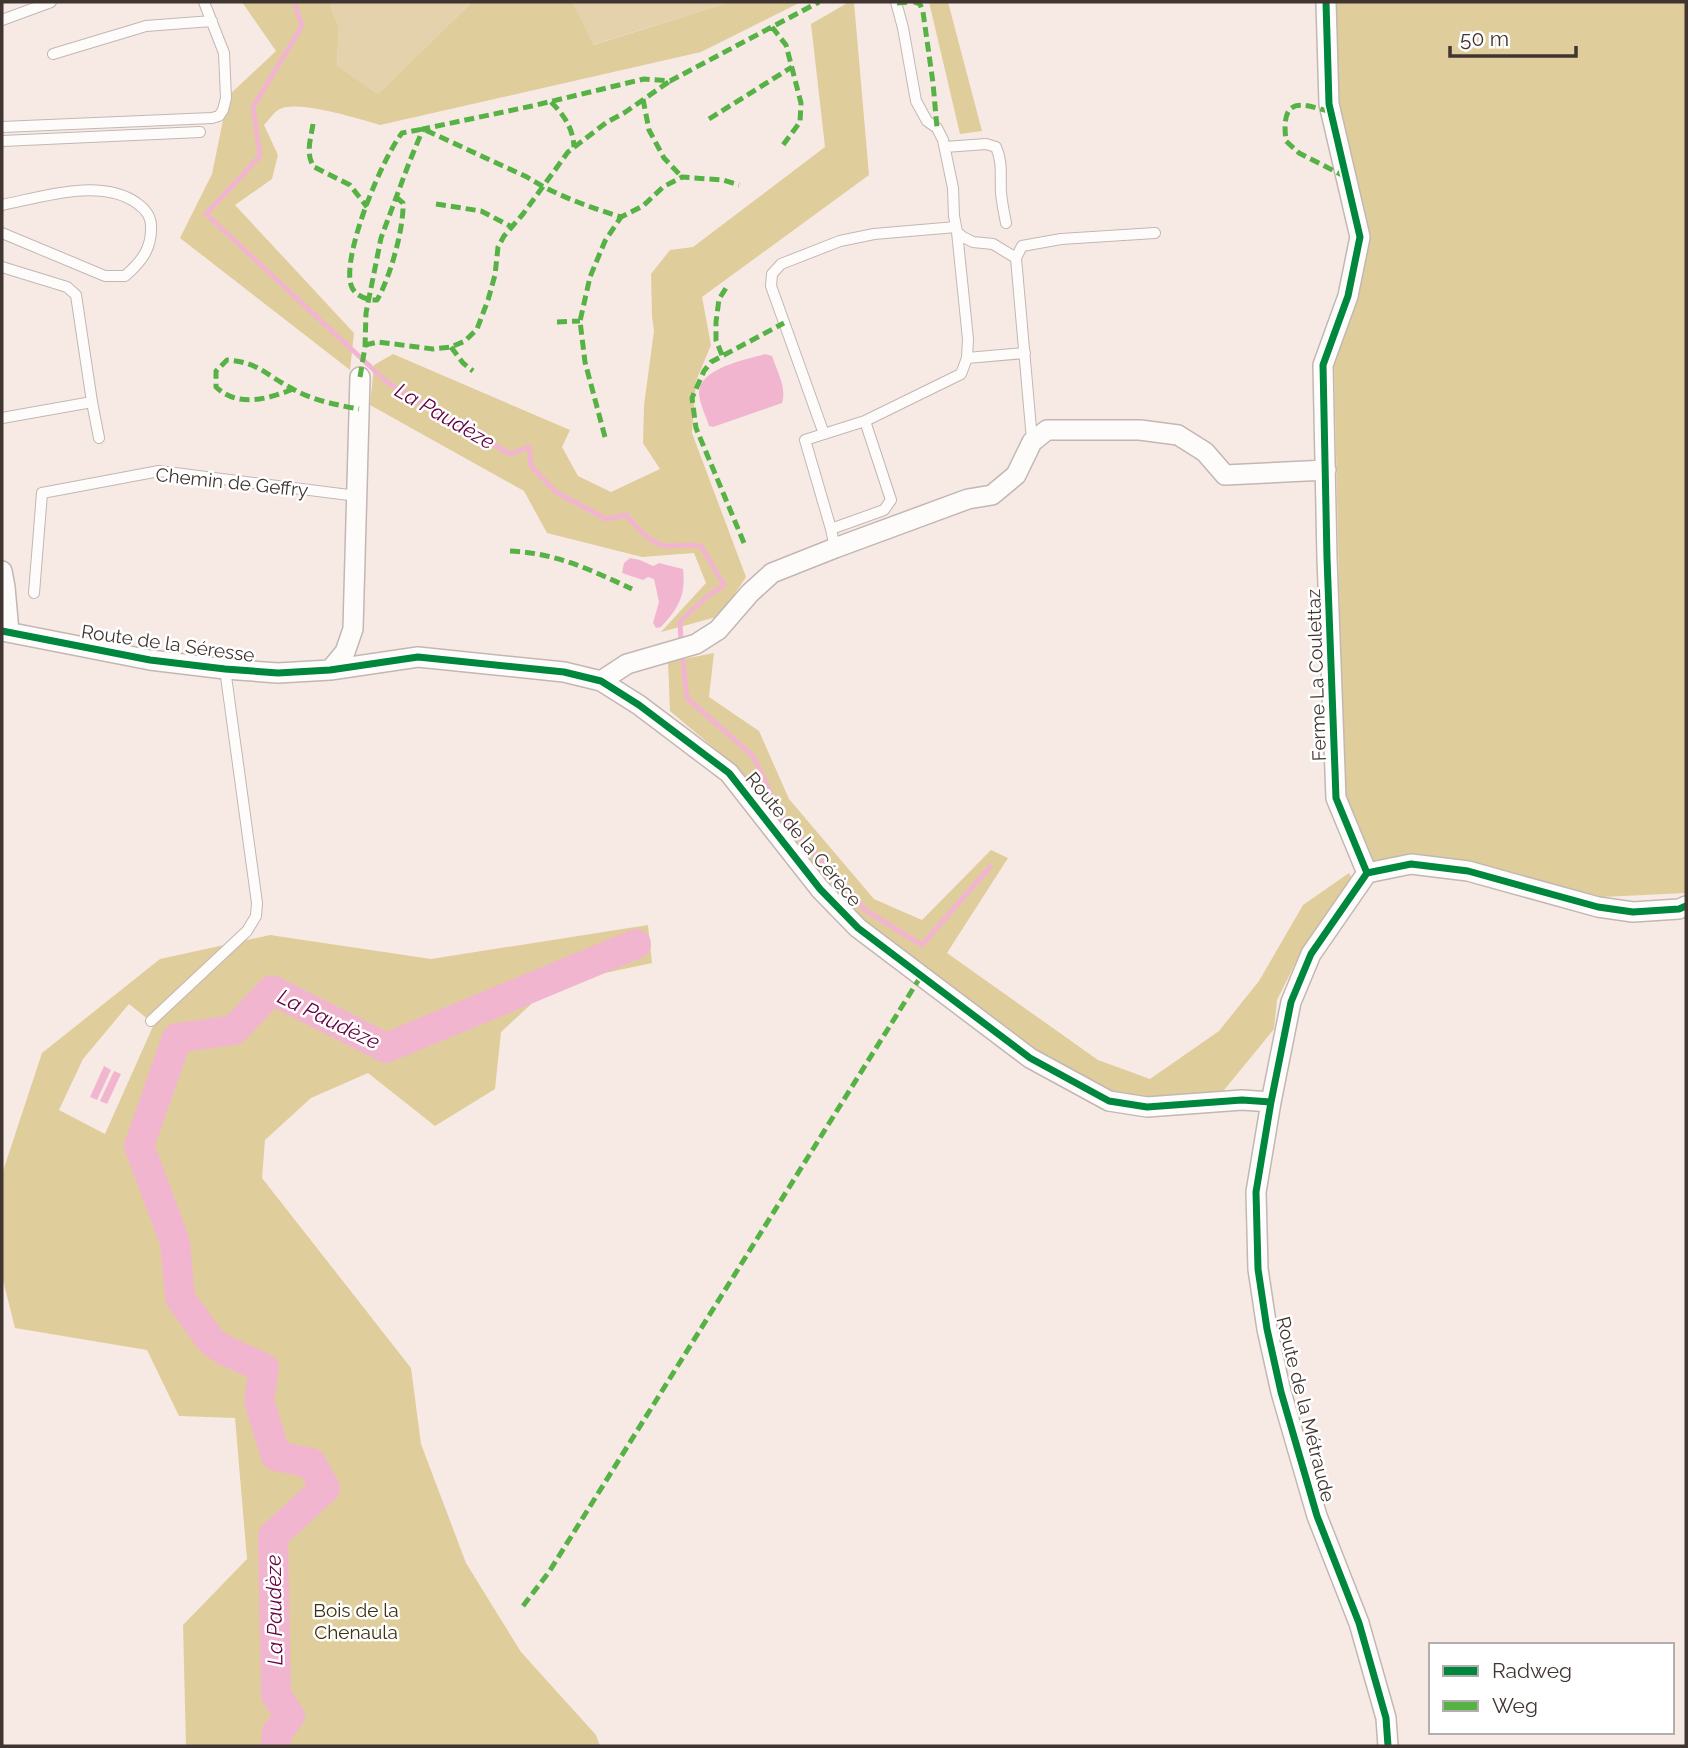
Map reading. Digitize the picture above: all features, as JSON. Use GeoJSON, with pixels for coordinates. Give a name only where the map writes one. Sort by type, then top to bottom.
{"type":"FeatureCollection","features":[{"type":"Feature","properties":{"kind":"street","name":"Ferme La Coulettaz"},"geometry":{"type":"LineString","coordinates":[[1326,2],[1329,104],[1360,237],[1348,296],[1323,365],[1336,798],[1367,873]]}},
{"type":"Feature","properties":{"kind":"street"},"geometry":{"type":"LineString","coordinates":[[330,670],[345,652],[353,629],[360,377]]}},
{"type":"Feature","properties":{"kind":"street"},"geometry":{"type":"LineString","coordinates":[[601,681],[627,664],[696,644],[718,630],[750,593],[772,573],[833,538],[968,499],[992,495],[1016,475],[1032,442],[1047,430],[1140,430],[1178,435],[1205,452],[1225,475],[1326,470]]}},
{"type":"Feature","properties":{"kind":"street"},"geometry":{"type":"LineString","coordinates":[[2,571],[5,587],[5,631]]}},
{"type":"Feature","properties":{"kind":"street","name":"Route de la Séresse"},"geometry":{"type":"LineString","coordinates":[[5,631],[150,660],[225,669],[278,673],[330,670]]}},
{"type":"Feature","properties":{"kind":"street","name":"Route de la Cérèce"},"geometry":{"type":"LineString","coordinates":[[330,670],[418,657],[564,671],[601,681],[639,705],[729,773],[820,888],[858,928],[1030,1058],[1109,1101],[1147,1107],[1242,1100],[1271,1102]]}},
{"type":"Feature","properties":{"kind":"street"},"geometry":{"type":"LineString","coordinates":[[1367,873],[1411,864],[1468,871],[1598,907],[1633,912],[1679,909],[1686,906]]}},
{"type":"Feature","properties":{"kind":"street","name":"Route de la Métraude"},"geometry":{"type":"LineString","coordinates":[[1367,873],[1311,954],[1291,1002],[1256,1192],[1258,1269],[1267,1329],[1281,1392],[1317,1516],[1359,1623],[1386,1718],[1388,1746]]}},
{"type":"Feature","properties":{"kind":"lane"},"geometry":{"type":"LineString","coordinates":[[2,20],[51,2]]}},
{"type":"Feature","properties":{"kind":"lane"},"geometry":{"type":"LineString","coordinates":[[2,127],[219,116],[226,98],[223,53],[204,2]]}},
{"type":"Feature","properties":{"kind":"lane"},"geometry":{"type":"LineString","coordinates":[[865,421],[891,500],[884,510],[833,538],[805,440],[865,421],[961,374],[967,358],[968,339],[953,188],[945,147],[937,128],[927,121],[916,101],[896,2]]}},
{"type":"Feature","properties":{"kind":"lane"},"geometry":{"type":"LineString","coordinates":[[53,54],[146,26],[212,22]]}},
{"type":"Feature","properties":{"kind":"lane"},"geometry":{"type":"LineString","coordinates":[[2,141],[200,132]]}},
{"type":"Feature","properties":{"kind":"lane"},"geometry":{"type":"LineString","coordinates":[[945,147],[986,144],[996,147],[1000,156],[1001,198],[1006,223]]}},
{"type":"Feature","properties":{"kind":"lane"},"geometry":{"type":"LineString","coordinates":[[2,205],[52,194],[105,191],[136,202],[147,212],[151,222],[151,242],[139,264],[125,276],[105,276],[2,233]]}},
{"type":"Feature","properties":{"kind":"lane"},"geometry":{"type":"LineString","coordinates":[[824,434],[771,286],[772,274],[781,264],[840,241],[874,234],[956,230],[963,237],[974,242],[993,244],[1016,258]]}},
{"type":"Feature","properties":{"kind":"lane"},"geometry":{"type":"LineString","coordinates":[[1032,442],[1016,258],[1022,246],[1061,239],[1155,233]]}},
{"type":"Feature","properties":{"kind":"lane"},"geometry":{"type":"LineString","coordinates":[[2,267],[67,288],[76,295],[99,438]]}},
{"type":"Feature","properties":{"kind":"lane"},"geometry":{"type":"LineString","coordinates":[[967,358],[1025,353]]}},
{"type":"Feature","properties":{"kind":"lane"},"geometry":{"type":"LineString","coordinates":[[2,418],[92,402]]}},
{"type":"Feature","properties":{"kind":"lane","name":"Chemin de Geffry"},"geometry":{"type":"LineString","coordinates":[[34,593],[42,493],[159,471],[357,496]]}},
{"type":"Feature","properties":{"kind":"lane"},"geometry":{"type":"LineString","coordinates":[[151,1021],[247,931],[256,916],[257,903],[225,669]]}},
{"type":"Feature","properties":{"kind":"shaded area"},"geometry":{"type":"Polygon","coordinates":[[[329,2],[472,2],[378,94],[337,65],[339,28],[329,2]]]}},
{"type":"Feature","properties":{"kind":"shaded area"},"geometry":{"type":"Polygon","coordinates":[[[573,2],[730,2],[592,45],[573,2]]]}},
{"type":"Feature","properties":{"kind":"shaded area"},"geometry":{"type":"Polygon","coordinates":[[[765,354],[772,356],[779,374],[783,391],[782,403],[713,427],[709,426],[699,394],[706,378],[725,366],[765,354]]]}},
{"type":"Feature","properties":{"kind":"shaded area"},"geometry":{"type":"Polygon","coordinates":[[[630,558],[653,566],[659,563],[683,569],[680,601],[661,627],[656,628],[653,623],[659,602],[654,579],[648,577],[643,580],[622,573],[624,563],[630,558]]]}},
{"type":"Feature","properties":{"kind":"shaded area"},"geometry":{"type":"Polygon","coordinates":[[[104,1066],[111,1070],[97,1100],[90,1097],[104,1066]]]}},
{"type":"Feature","properties":{"kind":"shaded area"},"geometry":{"type":"Polygon","coordinates":[[[114,1071],[121,1074],[107,1104],[100,1101],[114,1071]]]}},
{"type":"Feature","properties":{"kind":"green space"},"geometry":{"type":"Polygon","coordinates":[[[242,2],[329,2],[339,28],[337,65],[378,94],[472,2],[573,2],[593,45],[730,2],[801,2],[701,52],[380,125],[301,107],[289,107],[276,112],[264,125],[278,155],[272,179],[235,205],[354,333],[350,370],[180,238],[212,174],[228,96],[276,51],[242,2]]]}},
{"type":"Feature","properties":{"kind":"green space"},"geometry":{"type":"Polygon","coordinates":[[[849,2],[854,2],[869,175],[702,297],[711,345],[696,381],[692,433],[746,577],[720,616],[661,632],[706,583],[694,553],[642,557],[547,533],[524,491],[370,405],[374,365],[393,354],[570,430],[562,447],[578,476],[611,492],[660,469],[643,443],[644,405],[654,331],[651,274],[670,250],[693,247],[825,147],[811,24],[849,2]]]}},
{"type":"Feature","properties":{"kind":"green space"},"geometry":{"type":"Polygon","coordinates":[[[929,2],[948,2],[982,131],[960,134],[929,2]]]}},
{"type":"Feature","properties":{"kind":"green space"},"geometry":{"type":"Polygon","coordinates":[[[1334,2],[1686,2],[1686,893],[1602,897],[1468,865],[1371,863],[1344,798],[1334,365],[1358,299],[1370,239],[1335,103],[1334,2]]]}},
{"type":"Feature","properties":{"kind":"green space"},"geometry":{"type":"Polygon","coordinates":[[[714,653],[709,697],[759,731],[789,799],[874,899],[922,920],[991,850],[1008,858],[947,953],[1098,1060],[1150,1079],[1219,1031],[1259,981],[1303,905],[1349,873],[1354,882],[1302,950],[1277,1000],[1274,1029],[1220,1095],[1150,1100],[1114,1095],[1037,1052],[865,923],[831,886],[739,769],[670,711],[668,662],[714,653]]]}},
{"type":"Feature","properties":{"kind":"green space","name":"Bois de la Chenaula"},"geometry":{"type":"Polygon","coordinates":[[[648,925],[652,963],[553,984],[501,1032],[495,1089],[435,1126],[368,1073],[311,1098],[265,1140],[262,1178],[411,1368],[421,1444],[466,1563],[521,1652],[596,1735],[600,1746],[186,1746],[183,1625],[247,1559],[235,1418],[179,1416],[147,1350],[15,1328],[2,1276],[2,1174],[42,1053],[160,959],[270,935],[431,959],[648,925]],[[129,1004],[83,1059],[59,1110],[105,1134],[154,1024],[129,1004]]]}},
{"type":"Feature","properties":{"kind":"waterway","name":"La Paudèze"},"geometry":{"type":"LineString","coordinates":[[294,2],[302,26],[253,107],[260,156],[206,214],[388,383],[510,454],[529,447],[531,466],[556,492],[606,519],[626,515],[644,534],[661,545],[701,546],[724,585],[680,621],[681,642]]}},
{"type":"Feature","properties":{"kind":"waterway"},"geometry":{"type":"LineString","coordinates":[[682,652],[687,698],[753,756],[781,815],[865,910],[922,945],[990,867]]}},
{"type":"Feature","properties":{"kind":"waterway","name":"La Paudèze"},"geometry":{"type":"LineString","coordinates":[[276,1746],[277,1732],[290,1716],[276,1695],[273,1536],[325,1488],[311,1463],[276,1456],[259,1401],[264,1368],[224,1350],[211,1341],[180,1298],[175,1242],[139,1146],[177,1038],[234,1030],[272,990],[386,1048],[636,944]]}},
{"type":"Feature","properties":{"kind":"marked path"},"geometry":{"type":"LineString","coordinates":[[360,377],[365,347],[366,313],[381,238],[423,129],[644,79],[670,81],[819,2]]}},
{"type":"Feature","properties":{"kind":"marked path"},"geometry":{"type":"LineString","coordinates":[[897,3],[911,2]]}},
{"type":"Feature","properties":{"kind":"marked path"},"geometry":{"type":"LineString","coordinates":[[914,2],[920,4],[923,12],[937,128]]}},
{"type":"Feature","properties":{"kind":"marked path"},"geometry":{"type":"LineString","coordinates":[[772,27],[786,45],[801,103],[800,122],[783,145]]}},
{"type":"Feature","properties":{"kind":"marked path"},"geometry":{"type":"LineString","coordinates":[[709,119],[792,67]]}},
{"type":"Feature","properties":{"kind":"marked path"},"geometry":{"type":"LineString","coordinates":[[365,345],[378,342],[433,349],[451,347],[465,341],[477,329],[488,300],[495,275],[498,247],[568,152],[607,122],[670,81]]}},
{"type":"Feature","properties":{"kind":"marked path"},"geometry":{"type":"LineString","coordinates":[[643,99],[649,130],[664,158],[682,177]]}},
{"type":"Feature","properties":{"kind":"marked path"},"geometry":{"type":"LineString","coordinates":[[551,102],[567,122],[574,147]]}},
{"type":"Feature","properties":{"kind":"marked path"},"geometry":{"type":"LineString","coordinates":[[1330,112],[1300,105],[1289,110],[1285,127],[1286,141],[1299,153],[1346,177]]}},
{"type":"Feature","properties":{"kind":"marked path"},"geometry":{"type":"LineString","coordinates":[[313,124],[309,151],[314,167],[350,185],[367,207]]}},
{"type":"Feature","properties":{"kind":"marked path"},"geometry":{"type":"LineString","coordinates":[[396,197],[403,203],[403,213],[391,266],[377,300],[365,298],[358,295],[351,285],[352,252],[375,184],[402,133],[423,129],[561,195],[621,217],[643,206],[663,187],[682,177],[723,180],[739,185]]}},
{"type":"Feature","properties":{"kind":"marked path"},"geometry":{"type":"LineString","coordinates":[[436,204],[481,211],[512,227]]}},
{"type":"Feature","properties":{"kind":"marked path"},"geometry":{"type":"LineString","coordinates":[[605,437],[585,362],[580,321],[590,277],[605,241],[621,217]]}},
{"type":"Feature","properties":{"kind":"marked path"},"geometry":{"type":"LineString","coordinates":[[722,355],[716,340],[716,322],[719,299],[728,285]]}},
{"type":"Feature","properties":{"kind":"marked path"},"geometry":{"type":"LineString","coordinates":[[557,322],[580,321]]}},
{"type":"Feature","properties":{"kind":"marked path"},"geometry":{"type":"LineString","coordinates":[[744,543],[696,428],[692,398],[711,362],[784,323]]}},
{"type":"Feature","properties":{"kind":"marked path"},"geometry":{"type":"LineString","coordinates":[[451,347],[473,371]]}},
{"type":"Feature","properties":{"kind":"marked path"},"geometry":{"type":"LineString","coordinates":[[293,389],[283,393],[274,396],[253,400],[234,398],[216,387],[216,371],[227,360],[247,363],[307,396],[359,409]]}},
{"type":"Feature","properties":{"kind":"marked path"},"geometry":{"type":"LineString","coordinates":[[510,551],[558,559],[632,589]]}},
{"type":"Feature","properties":{"kind":"marked path"},"geometry":{"type":"LineString","coordinates":[[523,1606],[549,1572],[921,976]]}},
{"type":"Feature","properties":{"kind":"cycle path"},"geometry":{"type":"LineString","coordinates":[[1326,2],[1329,104],[1360,237],[1348,296],[1323,365],[1336,798],[1367,873]]}},
{"type":"Feature","properties":{"kind":"cycle path"},"geometry":{"type":"LineString","coordinates":[[2,631],[150,660],[225,669],[278,673],[330,670],[418,657],[564,672],[601,681],[639,705],[729,773],[820,889],[858,928],[1030,1058],[1109,1101],[1147,1107],[1242,1100],[1271,1102]]}},
{"type":"Feature","properties":{"kind":"cycle path"},"geometry":{"type":"LineString","coordinates":[[1388,1746],[1386,1718],[1359,1623],[1317,1516],[1281,1392],[1267,1329],[1258,1269],[1256,1192],[1291,1002],[1311,954],[1367,873],[1411,864],[1468,871],[1598,907],[1633,912],[1679,909],[1686,906]]}}]}
